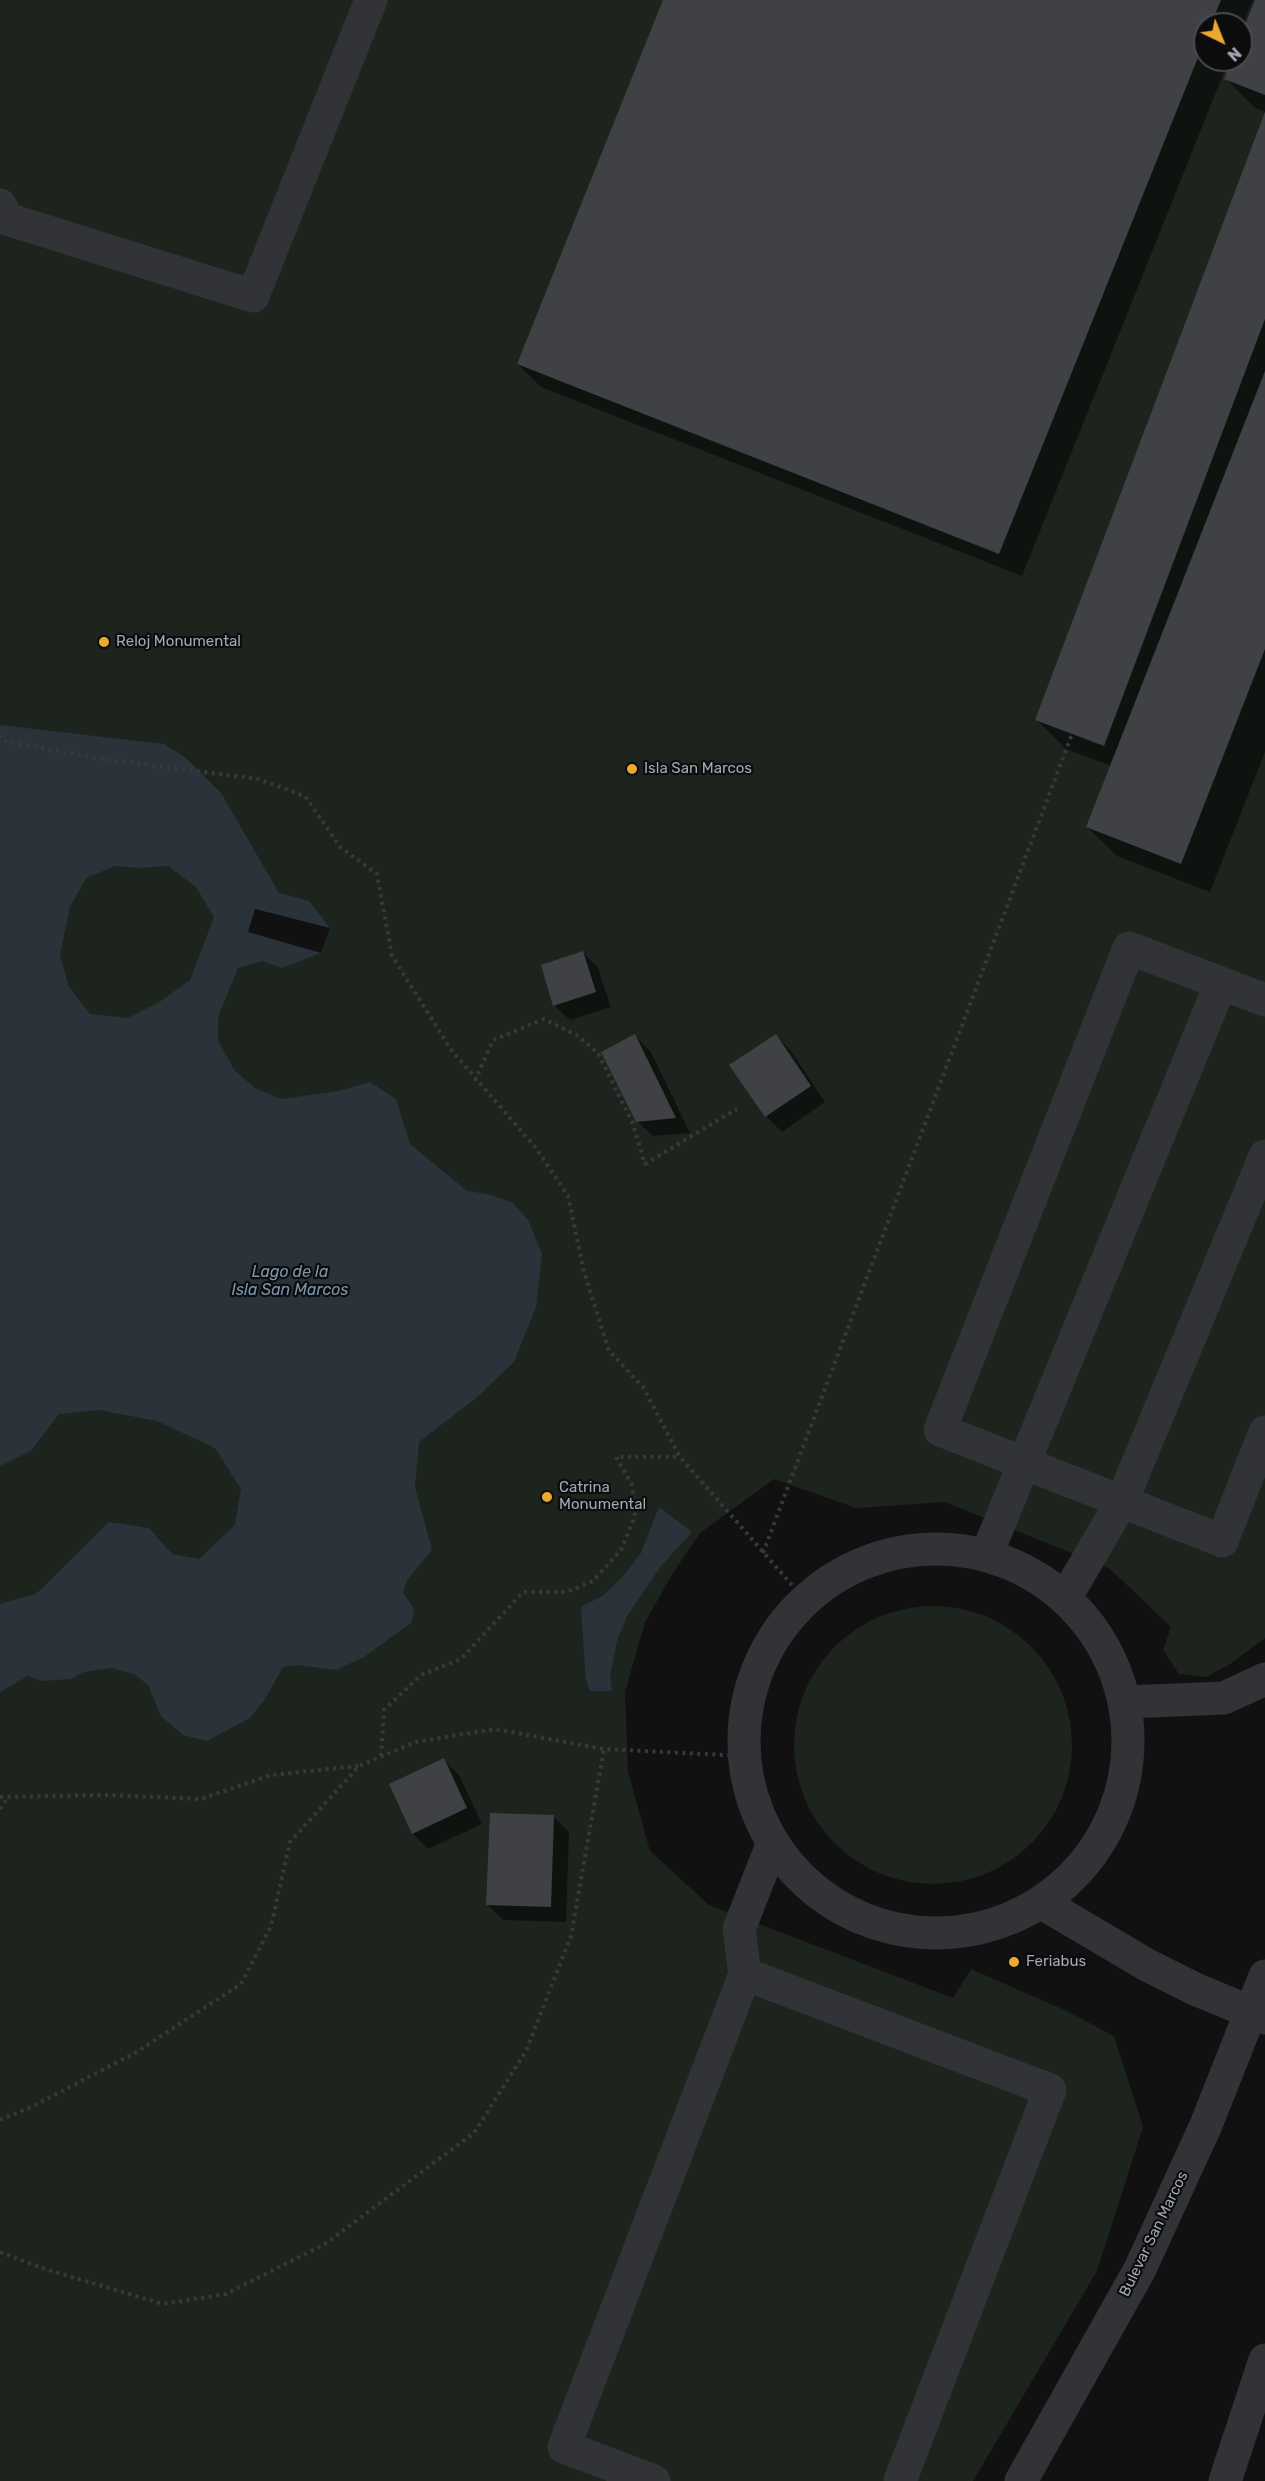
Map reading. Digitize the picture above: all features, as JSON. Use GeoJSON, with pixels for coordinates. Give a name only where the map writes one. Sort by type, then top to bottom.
{"type":"FeatureCollection","features":[{"type":"Feature","properties":{"kind":"street"},"geometry":{"type":"LineString","coordinates":[[0,205],[7,219],[252,296],[371,0]]}},
{"type":"Feature","properties":{"kind":"street"},"geometry":{"type":"LineString","coordinates":[[1265,1000],[1129,948],[940,1430],[1222,1540],[1265,1432]]}},
{"type":"Feature","properties":{"kind":"street"},"geometry":{"type":"LineString","coordinates":[[986,1556],[1221,983]]}},
{"type":"Feature","properties":{"kind":"street"},"geometry":{"type":"LineString","coordinates":[[1066,1597],[1122,1501],[1265,1156]]}},
{"type":"Feature","properties":{"kind":"street"},"geometry":{"type":"LineString","coordinates":[[955,1549],[986,1556],[1014,1564],[1066,1597],[1104,1644],[1125,1702],[1128,1759],[1114,1815],[1085,1864],[1042,1903],[986,1928],[925,1934],[865,1922],[812,1891],[772,1845],[747,1789],[742,1727],[757,1668],[789,1616],[836,1575],[893,1553],[955,1549]]}},
{"type":"Feature","properties":{"kind":"street"},"geometry":{"type":"LineString","coordinates":[[1125,1702],[1224,1698],[1265,1679]]}},
{"type":"Feature","properties":{"kind":"street"},"geometry":{"type":"LineString","coordinates":[[654,2481],[564,2447],[745,1974],[739,1929],[772,1845]]}},
{"type":"Feature","properties":{"kind":"street"},"geometry":{"type":"LineString","coordinates":[[1042,1903],[1148,1965],[1258,2015]]}},
{"type":"Feature","properties":{"kind":"street"},"geometry":{"type":"LineString","coordinates":[[745,1974],[1050,2090],[900,2481]]}},
{"type":"Feature","properties":{"kind":"street","name":"Bulevar San Marcos"},"geometry":{"type":"LineString","coordinates":[[1021,2481],[1140,2269],[1258,2015],[1265,1977]]}},
{"type":"Feature","properties":{"kind":"street"},"geometry":{"type":"LineString","coordinates":[[1225,2481],[1265,2360]]}},
{"type":"Feature","properties":{"kind":"path"},"geometry":{"type":"LineString","coordinates":[[763,1553],[1072,734]]}},
{"type":"Feature","properties":{"kind":"path"},"geometry":{"type":"LineString","coordinates":[[0,735],[4,741],[96,758],[258,779],[304,796],[340,847],[377,874],[392,956],[452,1051],[475,1081],[536,1148],[568,1196],[584,1272],[609,1351],[643,1387],[680,1457],[806,1601]]}},
{"type":"Feature","properties":{"kind":"path"},"geometry":{"type":"LineString","coordinates":[[475,1081],[493,1040],[544,1019],[578,1036],[598,1053],[633,1124],[645,1164],[737,1109]]}},
{"type":"Feature","properties":{"kind":"path"},"geometry":{"type":"LineString","coordinates":[[381,1756],[384,1710],[421,1675],[461,1659],[523,1592],[567,1592],[593,1581],[621,1550],[635,1516],[632,1485],[616,1457],[680,1457]]}},
{"type":"Feature","properties":{"kind":"path"},"geometry":{"type":"LineString","coordinates":[[0,1797],[107,1795],[201,1799],[271,1776],[359,1766],[416,1742],[495,1730],[604,1749],[745,1756]]}},
{"type":"Feature","properties":{"kind":"path"},"geometry":{"type":"LineString","coordinates":[[0,2252],[45,2269],[163,2304],[226,2294],[325,2244],[474,2133],[526,2051],[571,1936],[604,1749]]}},
{"type":"Feature","properties":{"kind":"path"},"geometry":{"type":"LineString","coordinates":[[0,2120],[33,2106],[135,2053],[241,1984],[271,1926],[290,1842],[359,1766]]}},
{"type":"Feature","properties":{"kind":"path"},"geometry":{"type":"LineString","coordinates":[[0,1809],[7,1798]]}},
{"type":"Feature","properties":{"kind":"shaded area","name":"Isla San Marcos"},"geometry":{"type":"Polygon","coordinates":[[[0,0],[1265,0],[1265,1638],[1230,1664],[1206,1677],[1179,1674],[1163,1650],[1171,1627],[1109,1568],[945,1502],[856,1508],[774,1479],[700,1533],[673,1573],[645,1622],[625,1692],[628,1772],[650,1851],[709,1905],[953,1998],[971,1969],[1069,2012],[1114,2036],[1143,2127],[1097,2271],[973,2481],[0,2481],[0,0]]]}},
{"type":"Feature","properties":{"kind":"shaded area"},"geometry":{"type":"Polygon","coordinates":[[[933,1606],[973,1612],[999,1622],[1021,1637],[1041,1657],[1062,1692],[1069,1718],[1072,1745],[1066,1785],[1056,1811],[1041,1833],[1021,1853],[986,1874],[960,1881],[933,1884],[893,1878],[867,1868],[845,1853],[825,1833],[804,1798],[797,1772],[794,1745],[800,1705],[810,1679],[825,1657],[845,1637],[880,1616],[906,1609],[933,1606]]]}},
{"type":"Feature","properties":{"kind":"water","name":"Lago de la Isla San Marcos"},"geometry":{"type":"Polygon","coordinates":[[[0,725],[164,744],[186,758],[221,793],[279,893],[309,901],[330,928],[321,953],[282,968],[262,961],[238,968],[218,1017],[218,1041],[235,1071],[255,1088],[281,1099],[338,1091],[370,1082],[396,1099],[410,1144],[467,1191],[488,1194],[513,1203],[528,1220],[542,1254],[536,1307],[514,1362],[476,1398],[419,1442],[415,1487],[432,1550],[407,1580],[403,1593],[414,1609],[412,1622],[364,1657],[336,1670],[297,1665],[283,1667],[265,1699],[250,1718],[207,1741],[183,1735],[161,1716],[148,1685],[134,1674],[112,1668],[84,1672],[71,1679],[42,1681],[28,1676],[0,1692],[0,1604],[36,1594],[109,1522],[149,1528],[172,1554],[199,1559],[235,1525],[241,1489],[215,1448],[157,1421],[99,1410],[59,1414],[31,1451],[0,1466],[0,725]],[[115,866],[86,878],[70,907],[60,955],[69,987],[90,1014],[128,1018],[161,1001],[190,980],[214,917],[196,887],[168,866],[140,868],[115,866]]]}},
{"type":"Feature","properties":{"kind":"water"},"geometry":{"type":"Polygon","coordinates":[[[659,1507],[692,1532],[661,1566],[627,1616],[617,1641],[610,1676],[612,1691],[590,1691],[586,1680],[581,1607],[604,1595],[624,1575],[641,1553],[659,1507]]]}},
{"type":"Feature","properties":{"kind":"pier"},"geometry":{"type":"Polygon","coordinates":[[[255,909],[330,928],[321,953],[248,932],[255,909]]]}},
{"type":"Feature","properties":{"kind":"building"},"geometry":{"type":"Polygon","coordinates":[[[663,0],[1221,0],[1216,12],[1193,12],[1193,70],[999,554],[517,364],[663,0]]]}},
{"type":"Feature","properties":{"kind":"building"},"geometry":{"type":"Polygon","coordinates":[[[1255,0],[1265,0],[1265,95],[1224,79],[1227,72],[1253,72],[1253,12],[1250,12],[1255,0]]]}},
{"type":"Feature","properties":{"kind":"building"},"geometry":{"type":"Polygon","coordinates":[[[1265,112],[1265,319],[1104,746],[1035,720],[1265,112]]]}},
{"type":"Feature","properties":{"kind":"building"},"geometry":{"type":"Polygon","coordinates":[[[1265,371],[1265,649],[1181,864],[1086,827],[1265,371]]]}},
{"type":"Feature","properties":{"kind":"building"},"geometry":{"type":"Polygon","coordinates":[[[583,951],[596,992],[553,1006],[541,965],[583,951]]]}},
{"type":"Feature","properties":{"kind":"building"},"geometry":{"type":"Polygon","coordinates":[[[635,1034],[676,1118],[636,1122],[601,1052],[635,1034]]]}},
{"type":"Feature","properties":{"kind":"building"},"geometry":{"type":"Polygon","coordinates":[[[776,1034],[811,1086],[765,1117],[729,1065],[776,1034]]]}},
{"type":"Feature","properties":{"kind":"building"},"geometry":{"type":"Polygon","coordinates":[[[444,1758],[467,1808],[412,1834],[389,1784],[444,1758]]]}},
{"type":"Feature","properties":{"kind":"building"},"geometry":{"type":"Polygon","coordinates":[[[490,1813],[554,1815],[551,1907],[486,1905],[490,1813]]]}},
{"type":"Feature","properties":{"kind":"place","name":"Reloj Monumental"},"geometry":{"type":"Point","coordinates":[104,642]}},
{"type":"Feature","properties":{"kind":"place","name":"Isla San Marcos"},"geometry":{"type":"Point","coordinates":[632,769]}},
{"type":"Feature","properties":{"kind":"place","name":"Catrina Monumental"},"geometry":{"type":"Point","coordinates":[547,1497]}},
{"type":"Feature","properties":{"kind":"place","name":"Feriabus"},"geometry":{"type":"Point","coordinates":[1014,1962]}}]}
